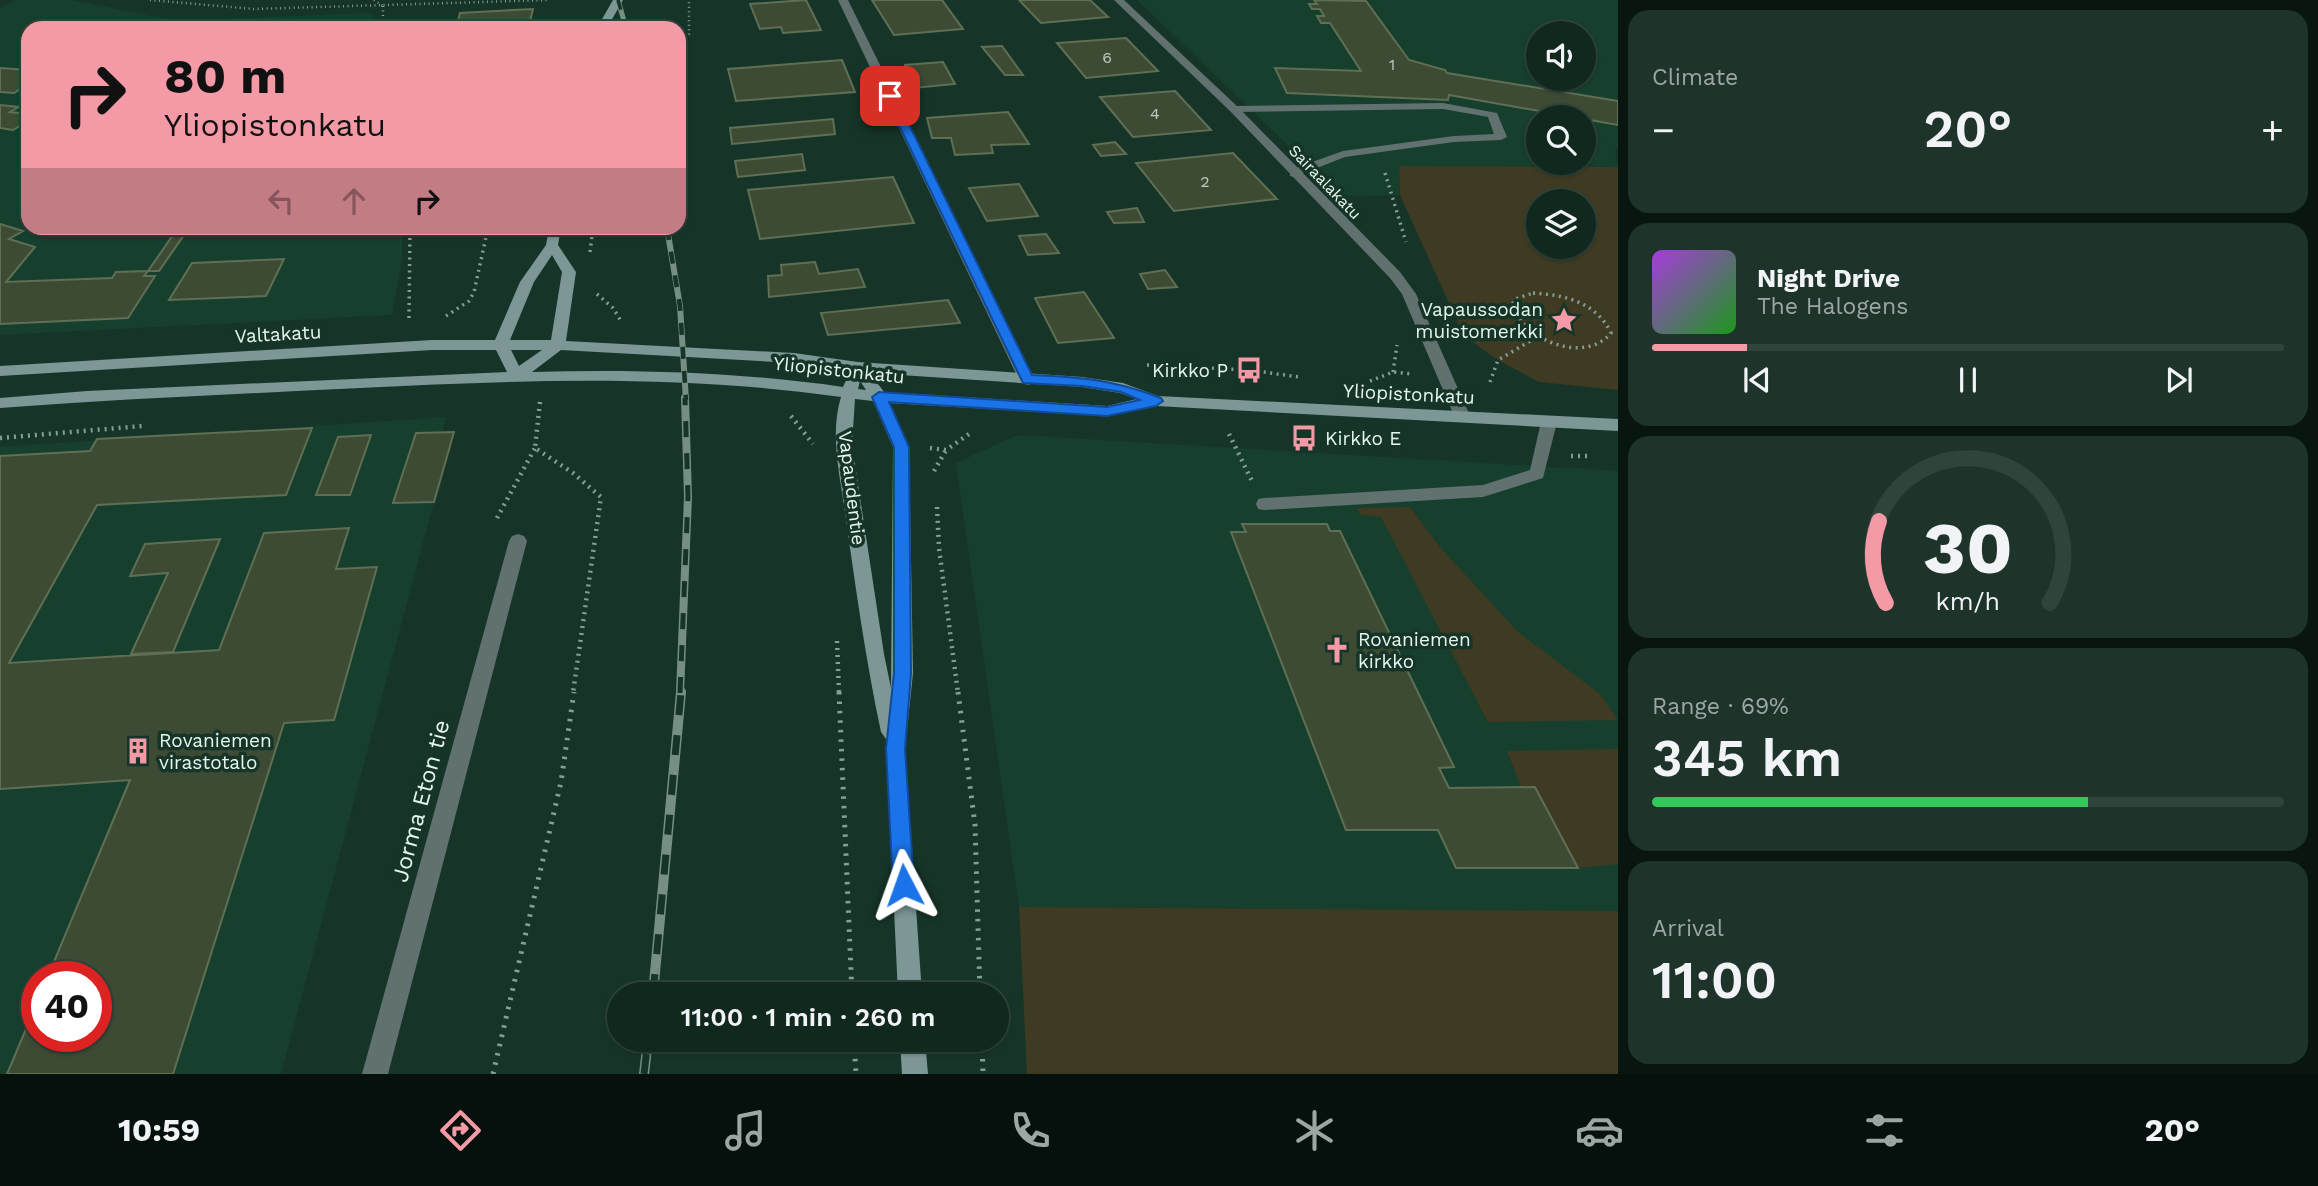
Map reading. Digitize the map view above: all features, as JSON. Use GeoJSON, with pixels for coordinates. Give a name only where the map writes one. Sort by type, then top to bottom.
{"type":"FeatureCollection","features":[{"type":"Feature","properties":{"kind":"street"},"geometry":{"type":"LineString","coordinates":[[843,0],[1027,380]]}},
{"type":"Feature","properties":{"kind":"street","name":"Sairaalakatu"},"geometry":{"type":"LineString","coordinates":[[1119,0],[1234,109],[1395,275],[1409,294],[1463,418]]}},
{"type":"Feature","properties":{"kind":"street"},"geometry":{"type":"LineString","coordinates":[[606,21],[618,1]]}},
{"type":"Feature","properties":{"kind":"street"},"geometry":{"type":"LineString","coordinates":[[1234,109],[1443,106],[1493,115],[1501,138],[1454,139],[1343,154],[1294,173]]}},
{"type":"Feature","properties":{"kind":"street"},"geometry":{"type":"LineString","coordinates":[[516,376],[500,344],[527,282],[552,245],[554,235]]}},
{"type":"Feature","properties":{"kind":"street"},"geometry":{"type":"LineString","coordinates":[[0,403],[87,396],[516,376],[558,345],[569,272],[552,245]]}},
{"type":"Feature","properties":{"kind":"street","name":"Yliopistonkatu"},"geometry":{"type":"LineString","coordinates":[[558,345],[794,358],[858,367],[1082,382],[1124,388],[1156,401]]}},
{"type":"Feature","properties":{"kind":"street","name":"Valtakatu"},"geometry":{"type":"LineString","coordinates":[[0,370],[418,346],[558,345]]}},
{"type":"Feature","properties":{"kind":"street","name":"Vapaudentie"},"geometry":{"type":"LineString","coordinates":[[858,367],[849,392],[843,425],[844,445],[874,654],[895,749]]}},
{"type":"Feature","properties":{"kind":"street","name":"Vapaudentie"},"geometry":{"type":"LineString","coordinates":[[858,367],[879,397],[901,447],[902,673],[895,749],[909,982]]}},
{"type":"Feature","properties":{"kind":"street","name":"Yliopistonkatu"},"geometry":{"type":"LineString","coordinates":[[516,376],[619,374],[781,383],[879,397],[1107,411],[1156,401],[1618,425]]}},
{"type":"Feature","properties":{"kind":"street"},"geometry":{"type":"LineString","coordinates":[[1264,504],[1483,491],[1537,474],[1549,422]]}},
{"type":"Feature","properties":{"kind":"street","name":"Jorma Eton tie"},"geometry":{"type":"LineString","coordinates":[[375,1074],[518,541]]}},
{"type":"Feature","properties":{"kind":"street"},"geometry":{"type":"LineString","coordinates":[[914,1052],[915,1074]]}},
{"type":"Feature","properties":{"kind":"path"},"geometry":{"type":"LineString","coordinates":[[150,0],[238,9],[548,0]]}},
{"type":"Feature","properties":{"kind":"path"},"geometry":{"type":"LineString","coordinates":[[374,0],[383,6]]}},
{"type":"Feature","properties":{"kind":"path"},"geometry":{"type":"LineString","coordinates":[[686,37],[689,34],[690,0]]}},
{"type":"Feature","properties":{"kind":"path"},"geometry":{"type":"LineString","coordinates":[[383,6],[383,21]]}},
{"type":"Feature","properties":{"kind":"path"},"geometry":{"type":"LineString","coordinates":[[408,323],[410,235]]}},
{"type":"Feature","properties":{"kind":"path"},"geometry":{"type":"LineString","coordinates":[[440,319],[469,301],[482,264],[487,235]]}},
{"type":"Feature","properties":{"kind":"path"},"geometry":{"type":"LineString","coordinates":[[1490,382],[1498,360],[1539,337],[1571,347],[1587,348],[1608,341],[1611,333],[1601,316],[1575,300],[1546,293],[1522,295],[1515,299],[1512,313],[1517,321],[1539,337]]}},
{"type":"Feature","properties":{"kind":"path"},"geometry":{"type":"LineString","coordinates":[[1141,364],[1249,370],[1302,377]]}},
{"type":"Feature","properties":{"kind":"path"},"geometry":{"type":"LineString","coordinates":[[1368,381],[1378,380],[1393,372]]}},
{"type":"Feature","properties":{"kind":"path"},"geometry":{"type":"LineString","coordinates":[[493,526],[535,448],[540,400]]}},
{"type":"Feature","properties":{"kind":"path"},"geometry":{"type":"LineString","coordinates":[[935,484],[934,471],[946,450],[974,431]]}},
{"type":"Feature","properties":{"kind":"path"},"geometry":{"type":"LineString","coordinates":[[1216,433],[1242,435]]}},
{"type":"Feature","properties":{"kind":"path"},"geometry":{"type":"LineString","coordinates":[[1229,434],[1243,464]]}},
{"type":"Feature","properties":{"kind":"path"},"geometry":{"type":"LineString","coordinates":[[811,444],[815,456]]}},
{"type":"Feature","properties":{"kind":"path"},"geometry":{"type":"LineString","coordinates":[[493,1074],[562,782],[601,497],[573,472],[535,448]]}},
{"type":"Feature","properties":{"kind":"path"},"geometry":{"type":"LineString","coordinates":[[931,449],[946,450]]}},
{"type":"Feature","properties":{"kind":"path"},"geometry":{"type":"LineString","coordinates":[[1542,454],[1592,456]]}},
{"type":"Feature","properties":{"kind":"path"},"geometry":{"type":"LineString","coordinates":[[936,497],[939,548],[975,825],[980,982]]}},
{"type":"Feature","properties":{"kind":"path"},"geometry":{"type":"LineString","coordinates":[[837,639],[851,982]]}},
{"type":"Feature","properties":{"kind":"path"},"geometry":{"type":"LineString","coordinates":[[855,1052],[856,1074]]}},
{"type":"Feature","properties":{"kind":"path"},"geometry":{"type":"LineString","coordinates":[[983,1052],[984,1074]]}},
{"type":"Feature","properties":{"kind":"shaded area"},"geometry":{"type":"Polygon","coordinates":[[[16,0],[73,0],[175,21],[21,21],[21,235],[402,235],[402,259],[392,315],[0,335],[0,8],[16,0]]]}},
{"type":"Feature","properties":{"kind":"shaded area"},"geometry":{"type":"Polygon","coordinates":[[[1137,0],[1618,0],[1618,148],[1615,149],[1618,167],[1596,167],[1596,105],[1526,105],[1526,167],[1399,166],[1400,195],[1341,196],[1137,0]]]}},
{"type":"Feature","properties":{"kind":"shaded area"},"geometry":{"type":"Polygon","coordinates":[[[372,13],[374,21],[175,21],[372,13]]]}},
{"type":"Feature","properties":{"kind":"shaded area"},"geometry":{"type":"Polygon","coordinates":[[[1399,166],[1526,167],[1526,175],[1596,175],[1596,167],[1618,167],[1618,390],[1539,382],[1498,360],[1464,336],[1400,195],[1399,166]]]}},
{"type":"Feature","properties":{"kind":"shaded area"},"geometry":{"type":"Polygon","coordinates":[[[445,417],[434,502],[281,1074],[0,1074],[0,447],[445,417]]]}},
{"type":"Feature","properties":{"kind":"shaded area"},"geometry":{"type":"Polygon","coordinates":[[[1017,435],[1618,471],[1618,911],[1019,907],[956,463],[1017,435]]]}},
{"type":"Feature","properties":{"kind":"shaded area"},"geometry":{"type":"Polygon","coordinates":[[[1410,507],[1440,547],[1518,632],[1600,694],[1618,720],[1488,722],[1381,517],[1361,515],[1357,508],[1410,507]]]}},
{"type":"Feature","properties":{"kind":"shaded area"},"geometry":{"type":"Polygon","coordinates":[[[1618,749],[1618,864],[1578,868],[1535,788],[1521,787],[1507,751],[1618,749]]]}},
{"type":"Feature","properties":{"kind":"shaded area"},"geometry":{"type":"Polygon","coordinates":[[[1019,907],[1618,911],[1618,1074],[1027,1074],[1019,907]]]}},
{"type":"Feature","properties":{"kind":"building"},"geometry":{"type":"Polygon","coordinates":[[[806,0],[821,30],[783,33],[781,27],[760,29],[750,4],[806,0]]]}},
{"type":"Feature","properties":{"kind":"building"},"geometry":{"type":"Polygon","coordinates":[[[872,0],[942,0],[963,29],[894,35],[872,0]]]}},
{"type":"Feature","properties":{"kind":"building"},"geometry":{"type":"Polygon","coordinates":[[[1019,0],[1090,0],[1108,17],[1041,23],[1019,0]]]}},
{"type":"Feature","properties":{"kind":"building"},"geometry":{"type":"Polygon","coordinates":[[[1314,0],[1366,1],[1409,60],[1445,70],[1447,73],[1526,86],[1526,91],[1557,91],[1618,101],[1618,125],[1596,121],[1596,105],[1526,105],[1526,109],[1449,95],[1448,100],[1287,93],[1275,68],[1361,71],[1330,23],[1321,23],[1317,16],[1324,16],[1320,9],[1312,9],[1309,4],[1317,4],[1314,0]]]}},
{"type":"Feature","properties":{"kind":"building"},"geometry":{"type":"Polygon","coordinates":[[[533,9],[530,21],[458,21],[460,13],[533,9]]]}},
{"type":"Feature","properties":{"kind":"building"},"geometry":{"type":"Polygon","coordinates":[[[1126,38],[1158,71],[1086,78],[1057,43],[1126,38]]]}},
{"type":"Feature","properties":{"kind":"building"},"geometry":{"type":"Polygon","coordinates":[[[1002,46],[1023,75],[1005,75],[982,47],[1002,46]]]}},
{"type":"Feature","properties":{"kind":"building"},"geometry":{"type":"Polygon","coordinates":[[[842,60],[855,92],[736,101],[728,69],[842,60]]]}},
{"type":"Feature","properties":{"kind":"building"},"geometry":{"type":"Polygon","coordinates":[[[943,62],[955,84],[914,88],[905,65],[943,62]]]}},
{"type":"Feature","properties":{"kind":"building"},"geometry":{"type":"Polygon","coordinates":[[[0,68],[21,70],[21,88],[14,93],[0,92],[0,68]]]}},
{"type":"Feature","properties":{"kind":"building"},"geometry":{"type":"Polygon","coordinates":[[[1175,91],[1211,130],[1133,137],[1100,97],[1175,91]]]}},
{"type":"Feature","properties":{"kind":"building"},"geometry":{"type":"Polygon","coordinates":[[[0,105],[19,107],[10,112],[21,113],[21,125],[13,130],[0,128],[0,105]]]}},
{"type":"Feature","properties":{"kind":"building"},"geometry":{"type":"Polygon","coordinates":[[[1008,112],[1029,144],[991,145],[993,153],[955,155],[951,138],[932,138],[927,118],[1008,112]]]}},
{"type":"Feature","properties":{"kind":"building"},"geometry":{"type":"Polygon","coordinates":[[[833,119],[835,134],[732,144],[730,128],[833,119]]]}},
{"type":"Feature","properties":{"kind":"building"},"geometry":{"type":"Polygon","coordinates":[[[1115,142],[1126,154],[1101,156],[1093,145],[1115,142]]]}},
{"type":"Feature","properties":{"kind":"building"},"geometry":{"type":"Polygon","coordinates":[[[1233,153],[1277,199],[1174,211],[1136,163],[1233,153]]]}},
{"type":"Feature","properties":{"kind":"building"},"geometry":{"type":"Polygon","coordinates":[[[802,154],[805,170],[738,177],[735,161],[802,154]]]}},
{"type":"Feature","properties":{"kind":"building"},"geometry":{"type":"Polygon","coordinates":[[[893,177],[914,223],[760,239],[748,190],[893,177]]]}},
{"type":"Feature","properties":{"kind":"building"},"geometry":{"type":"Polygon","coordinates":[[[1019,184],[1038,216],[987,221],[969,188],[1019,184]]]}},
{"type":"Feature","properties":{"kind":"building"},"geometry":{"type":"Polygon","coordinates":[[[1137,208],[1144,222],[1114,223],[1107,212],[1137,208]]]}},
{"type":"Feature","properties":{"kind":"building"},"geometry":{"type":"Polygon","coordinates":[[[0,224],[21,230],[9,239],[35,247],[6,282],[112,278],[116,272],[148,271],[144,276],[155,276],[128,318],[0,324],[0,224]]]}},
{"type":"Feature","properties":{"kind":"building"},"geometry":{"type":"Polygon","coordinates":[[[1046,234],[1059,253],[1028,255],[1019,236],[1046,234]]]}},
{"type":"Feature","properties":{"kind":"building"},"geometry":{"type":"Polygon","coordinates":[[[173,235],[184,235],[159,271],[148,271],[173,235]]]}},
{"type":"Feature","properties":{"kind":"building"},"geometry":{"type":"Polygon","coordinates":[[[284,259],[266,296],[169,300],[192,263],[284,259]]]}},
{"type":"Feature","properties":{"kind":"building"},"geometry":{"type":"Polygon","coordinates":[[[815,262],[819,274],[858,269],[865,287],[769,297],[768,276],[782,275],[781,265],[815,262]]]}},
{"type":"Feature","properties":{"kind":"building"},"geometry":{"type":"Polygon","coordinates":[[[1165,270],[1177,287],[1148,289],[1140,274],[1165,270]]]}},
{"type":"Feature","properties":{"kind":"building"},"geometry":{"type":"Polygon","coordinates":[[[1084,292],[1114,338],[1058,343],[1035,298],[1084,292]]]}},
{"type":"Feature","properties":{"kind":"building"},"geometry":{"type":"Polygon","coordinates":[[[948,300],[960,323],[828,335],[821,313],[948,300]]]}},
{"type":"Feature","properties":{"kind":"building","name":"Rovaniemen virastotalo"},"geometry":{"type":"Polygon","coordinates":[[[312,428],[286,495],[97,505],[9,663],[219,650],[264,533],[349,528],[336,569],[377,567],[334,720],[284,723],[173,1074],[7,1074],[21,1041],[21,1052],[112,1052],[112,961],[54,961],[130,780],[0,789],[0,456],[90,451],[97,439],[312,428]]]}},
{"type":"Feature","properties":{"kind":"building"},"geometry":{"type":"Polygon","coordinates":[[[454,432],[434,502],[393,503],[416,433],[454,432]]]}},
{"type":"Feature","properties":{"kind":"building"},"geometry":{"type":"Polygon","coordinates":[[[371,435],[350,495],[316,495],[338,437],[371,435]]]}},
{"type":"Feature","properties":{"kind":"building","name":"Rovaniemen kirkko"},"geometry":{"type":"Polygon","coordinates":[[[1242,524],[1327,524],[1330,531],[1340,531],[1454,767],[1439,768],[1449,788],[1535,787],[1578,868],[1456,868],[1438,830],[1346,830],[1231,532],[1246,532],[1242,524]]]}},
{"type":"Feature","properties":{"kind":"building"},"geometry":{"type":"Polygon","coordinates":[[[220,539],[173,652],[131,654],[168,573],[130,576],[145,544],[220,539]]]}},
{"type":"Feature","properties":{"kind":"railway"},"geometry":{"type":"LineString","coordinates":[[618,0],[624,21]]}},
{"type":"Feature","properties":{"kind":"railway"},"geometry":{"type":"LineString","coordinates":[[668,235],[680,306],[686,400]]}},
{"type":"Feature","properties":{"kind":"railway"},"geometry":{"type":"LineString","coordinates":[[680,693],[688,497],[685,398]]}},
{"type":"Feature","properties":{"kind":"railway"},"geometry":{"type":"LineString","coordinates":[[654,982],[681,692]]}},
{"type":"Feature","properties":{"kind":"railway"},"geometry":{"type":"LineString","coordinates":[[644,1074],[647,1052]]}},
{"type":"Feature","properties":{"kind":"place","name":"Vapaussodan muistomerkki"},"geometry":{"type":"Point","coordinates":[1564,320]}},
{"type":"Feature","properties":{"kind":"place","name":"Kirkko P"},"geometry":{"type":"Point","coordinates":[1249,370]}},
{"type":"Feature","properties":{"kind":"place","name":"Kirkko E"},"geometry":{"type":"Point","coordinates":[1304,438]}},
{"type":"Feature","properties":{"kind":"place","name":"Rovaniemen kirkko"},"geometry":{"type":"Point","coordinates":[1337,650]}},
{"type":"Feature","properties":{"kind":"place","name":"Rovaniemen virastotalo"},"geometry":{"type":"Point","coordinates":[138,751]}},
{"type":"Feature","properties":{"kind":"route"},"geometry":{"type":"LineString","coordinates":[[890,96],[1019,358],[1027,380],[1082,382],[1124,388],[1156,401],[1107,411],[879,397],[901,447],[902,673],[895,749],[904,885]]}}]}
